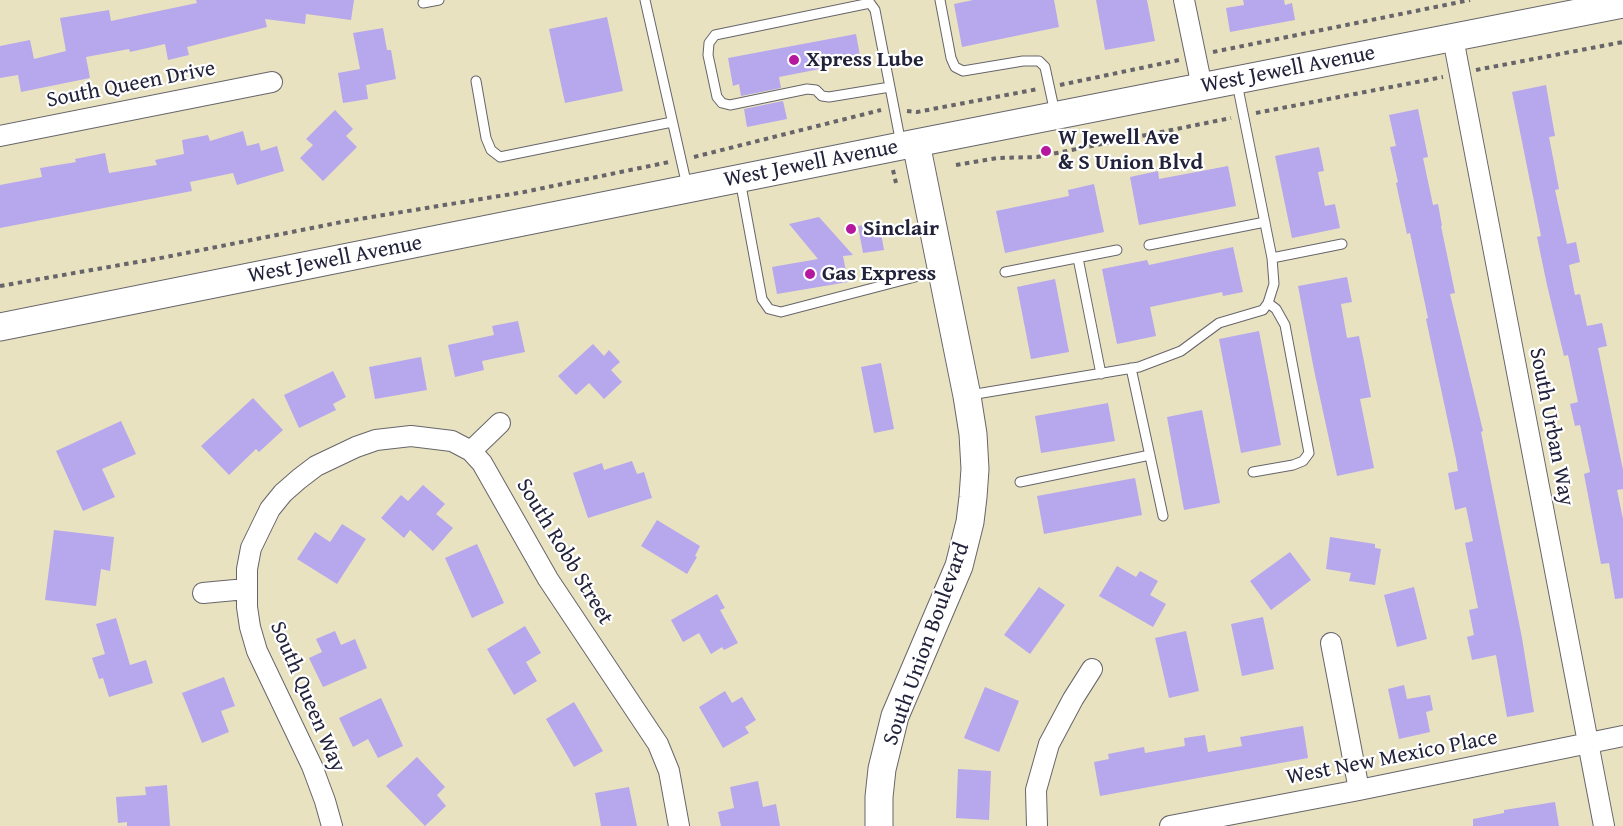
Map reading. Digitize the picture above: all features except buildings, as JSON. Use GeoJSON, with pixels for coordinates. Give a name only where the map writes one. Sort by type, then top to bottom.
{"type":"FeatureCollection","features":[{"type":"Feature","properties":{"kind":"main road","name":"West Jewell Avenue"},"geometry":{"type":"LineString","coordinates":[[0,327],[1623,4]]}},
{"type":"Feature","properties":{"kind":"main road","name":"South Union Boulevard"},"geometry":{"type":"LineString","coordinates":[[879,826],[882,769],[895,716],[959,566],[970,522],[975,469],[967,396],[942,270],[909,145]]}},
{"type":"Feature","properties":{"kind":"street"},"geometry":{"type":"LineString","coordinates":[[1184,0],[1202,87]]}},
{"type":"Feature","properties":{"kind":"street","name":"South Urban Way"},"geometry":{"type":"LineString","coordinates":[[1453,38],[1604,826]]}},
{"type":"Feature","properties":{"kind":"street","name":"South Queen Drive"},"geometry":{"type":"LineString","coordinates":[[0,136],[272,82]]}},
{"type":"Feature","properties":{"kind":"street"},"geometry":{"type":"LineString","coordinates":[[471,451],[500,423]]}},
{"type":"Feature","properties":{"kind":"street","name":"South Robb Street"},"geometry":{"type":"LineString","coordinates":[[316,466],[356,447],[393,437],[440,438],[452,441],[471,451],[494,482],[548,579],[658,744],[669,771],[680,826]]}},
{"type":"Feature","properties":{"kind":"street","name":"South Queen Way"},"geometry":{"type":"LineString","coordinates":[[316,466],[283,493],[270,509],[251,548],[246,589],[250,627],[257,651],[312,766],[332,826]]}},
{"type":"Feature","properties":{"kind":"street"},"geometry":{"type":"LineString","coordinates":[[203,593],[246,589]]}},
{"type":"Feature","properties":{"kind":"street"},"geometry":{"type":"LineString","coordinates":[[1331,643],[1359,790]]}},
{"type":"Feature","properties":{"kind":"street"},"geometry":{"type":"LineString","coordinates":[[1037,826],[1036,790],[1049,744],[1072,699],[1092,669]]}},
{"type":"Feature","properties":{"kind":"street","name":"West New Mexico Place"},"geometry":{"type":"LineString","coordinates":[[1170,826],[1623,736]]}},
{"type":"Feature","properties":{"kind":"lane"},"geometry":{"type":"LineString","coordinates":[[423,3],[439,0]]}},
{"type":"Feature","properties":{"kind":"lane"},"geometry":{"type":"LineString","coordinates":[[645,0],[687,189]]}},
{"type":"Feature","properties":{"kind":"lane"},"geometry":{"type":"LineString","coordinates":[[940,0],[951,58],[955,67],[963,70],[1023,61],[1039,61],[1045,67],[1056,116]]}},
{"type":"Feature","properties":{"kind":"lane"},"geometry":{"type":"LineString","coordinates":[[890,87],[829,98],[822,96],[816,90],[807,89],[730,105],[722,103],[717,97],[708,55],[709,43],[715,35],[870,3],[875,10],[890,87],[909,145]]}},
{"type":"Feature","properties":{"kind":"lane"},"geometry":{"type":"LineString","coordinates":[[967,396],[1131,368],[1181,351],[1219,323],[1263,310],[1268,303],[1274,284],[1272,258],[1236,80]]}},
{"type":"Feature","properties":{"kind":"lane"},"geometry":{"type":"LineString","coordinates":[[476,81],[486,138],[491,150],[500,157],[672,123]]}},
{"type":"Feature","properties":{"kind":"lane"},"geometry":{"type":"LineString","coordinates":[[740,178],[762,299],[769,309],[781,312],[942,270]]}},
{"type":"Feature","properties":{"kind":"lane"},"geometry":{"type":"LineString","coordinates":[[1149,245],[1265,222]]}},
{"type":"Feature","properties":{"kind":"lane"},"geometry":{"type":"LineString","coordinates":[[1272,258],[1342,244]]}},
{"type":"Feature","properties":{"kind":"lane"},"geometry":{"type":"LineString","coordinates":[[1005,272],[1117,250]]}},
{"type":"Feature","properties":{"kind":"lane"},"geometry":{"type":"LineString","coordinates":[[1078,258],[1101,374]]}},
{"type":"Feature","properties":{"kind":"lane"},"geometry":{"type":"LineString","coordinates":[[1253,472],[1293,465],[1303,461],[1309,453],[1285,324],[1276,309],[1268,303]]}},
{"type":"Feature","properties":{"kind":"lane"},"geometry":{"type":"LineString","coordinates":[[1131,368],[1163,516]]}},
{"type":"Feature","properties":{"kind":"lane"},"geometry":{"type":"LineString","coordinates":[[1020,482],[1150,455]]}},
{"type":"Feature","properties":{"kind":"path"},"geometry":{"type":"LineString","coordinates":[[1209,53],[1470,0]]}},
{"type":"Feature","properties":{"kind":"path"},"geometry":{"type":"LineString","coordinates":[[956,165],[998,158],[1037,157],[1623,42]]}},
{"type":"Feature","properties":{"kind":"path"},"geometry":{"type":"LineString","coordinates":[[917,112],[944,107]]}},
{"type":"Feature","properties":{"kind":"path"},"geometry":{"type":"LineString","coordinates":[[0,286],[347,221],[524,192],[681,160],[881,110]]}},
{"type":"Feature","properties":{"kind":"place","name":"Xpress Lube"},"geometry":{"type":"Point","coordinates":[794,60]}},
{"type":"Feature","properties":{"kind":"place","name":"W Jewell Ave & S Union Blvd"},"geometry":{"type":"Point","coordinates":[1046,151]}},
{"type":"Feature","properties":{"kind":"place","name":"Sinclair"},"geometry":{"type":"Point","coordinates":[851,229]}},
{"type":"Feature","properties":{"kind":"place","name":"Gas Express"},"geometry":{"type":"Point","coordinates":[810,274]}}]}
